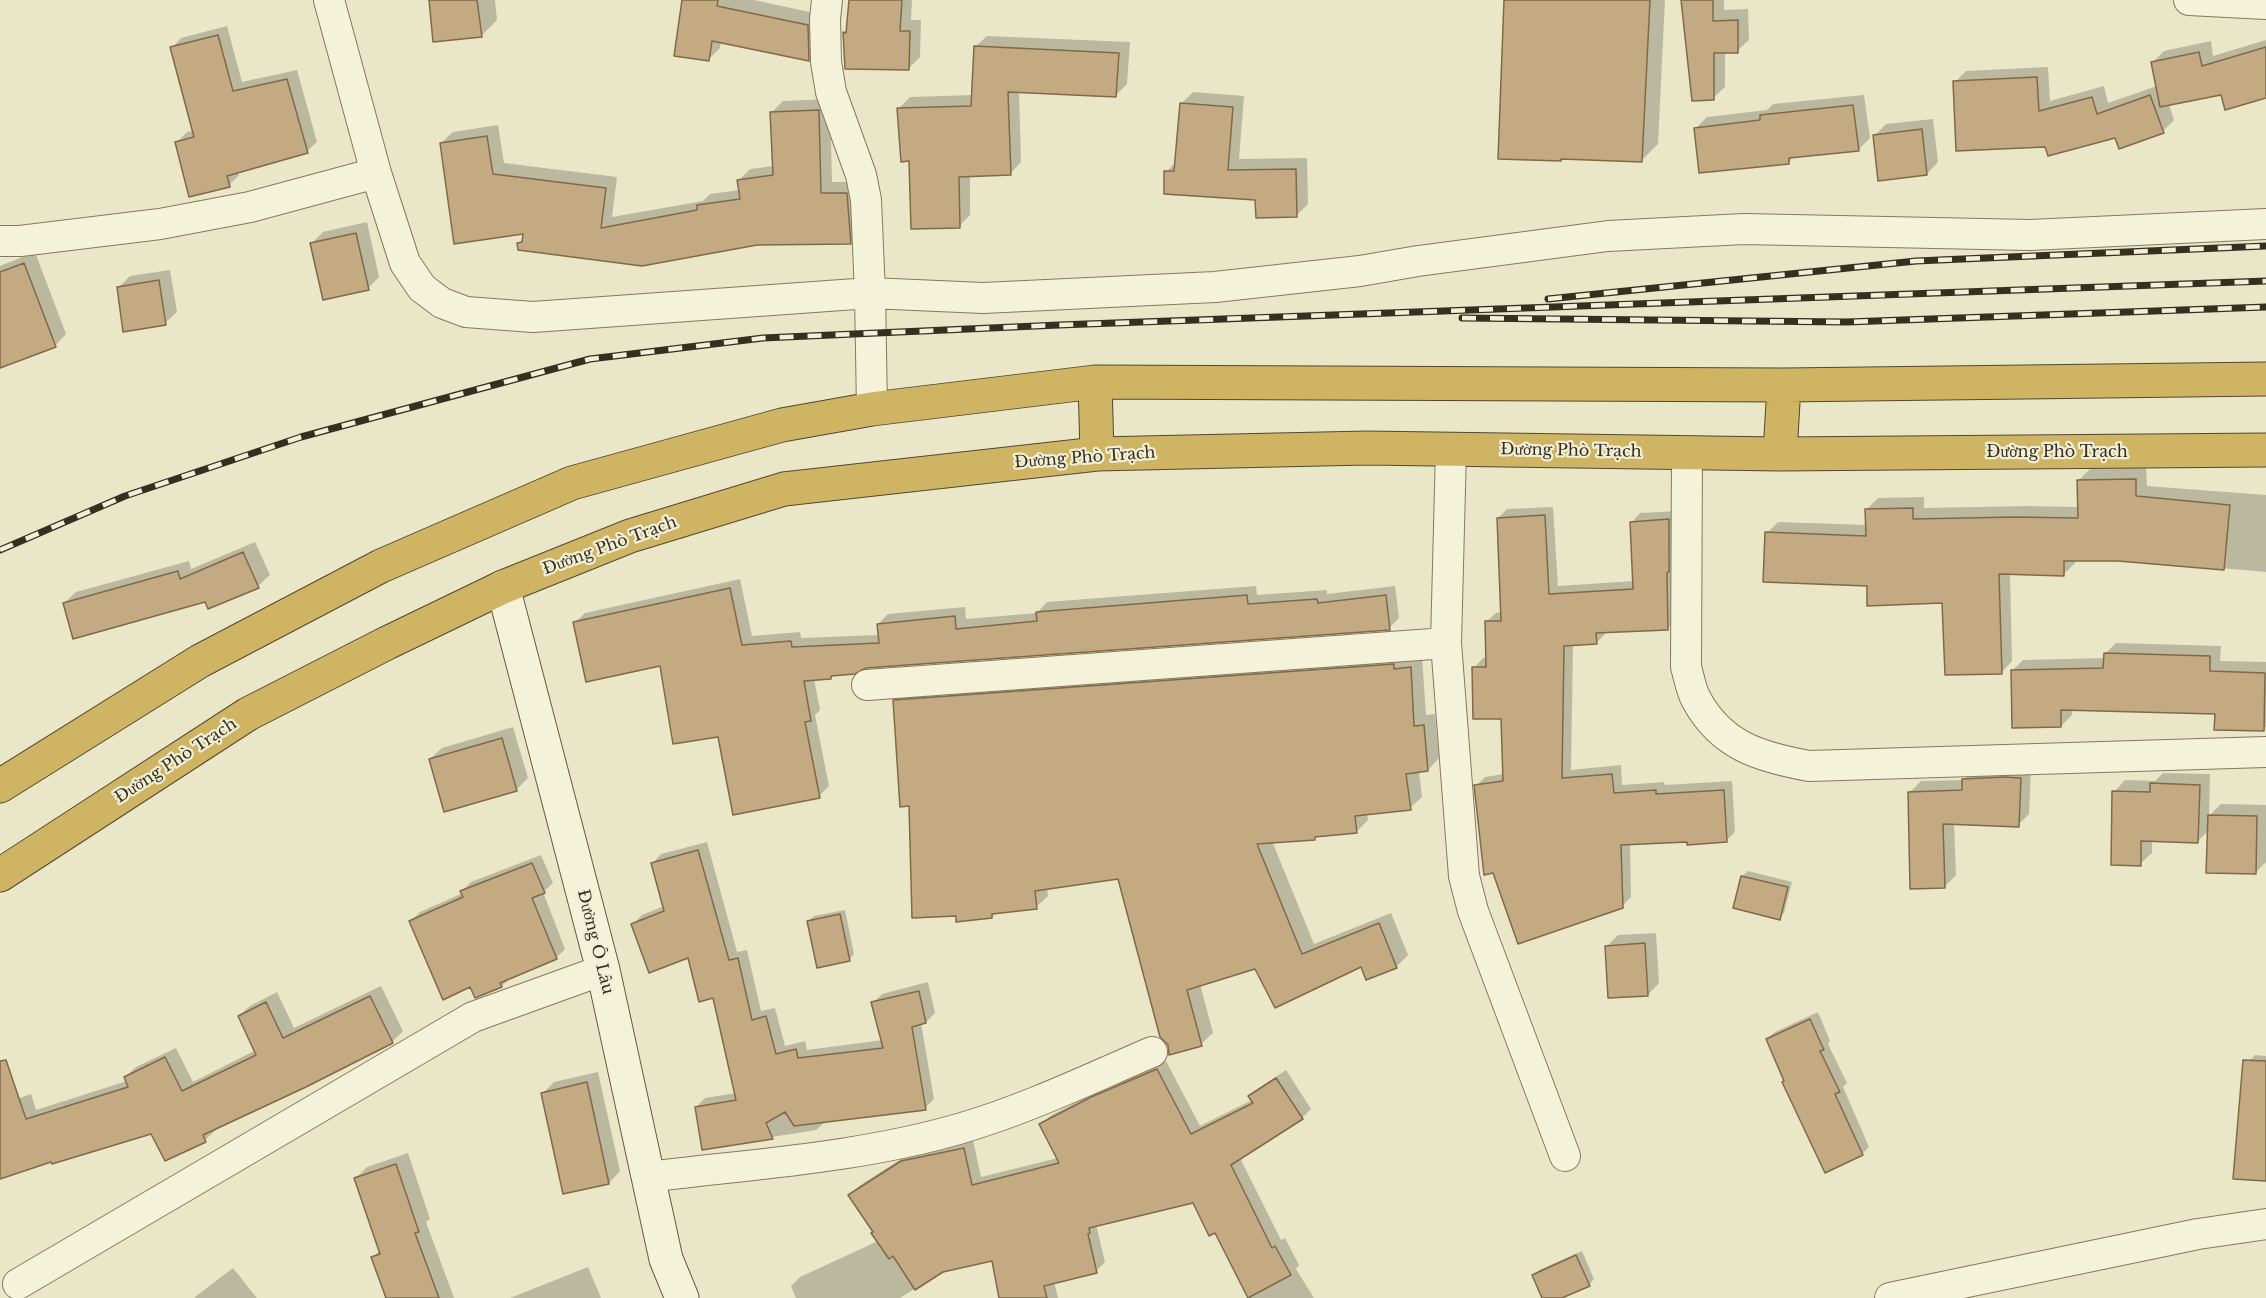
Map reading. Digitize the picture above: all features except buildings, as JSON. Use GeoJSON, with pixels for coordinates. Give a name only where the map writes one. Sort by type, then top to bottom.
{"type":"FeatureCollection","features":[{"type":"Feature","properties":{"kind":"highway"},"geometry":{"type":"LineString","coordinates":[[0,786],[210,656],[381,566],[572,483],[782,425],[872,409],[1095,382],[1784,385],[2266,380]]}},
{"type":"Feature","properties":{"kind":"highway"},"geometry":{"type":"LineString","coordinates":[[1095,382],[1096,454]]}},
{"type":"Feature","properties":{"kind":"highway"},"geometry":{"type":"LineString","coordinates":[[1780,454],[1784,385]]}},
{"type":"Feature","properties":{"kind":"highway","name":"Đường Phò Trạch"},"geometry":{"type":"LineString","coordinates":[[0,875],[248,714],[387,642],[503,586],[630,536],[784,489],[1096,454],[1367,448],[1780,454],[2266,450]]}},
{"type":"Feature","properties":{"kind":"main road","name":"Đường Ô Lâu"},"geometry":{"type":"LineString","coordinates":[[503,586],[603,970],[666,1259],[682,1298]]}},
{"type":"Feature","properties":{"kind":"street"},"geometry":{"type":"LineString","coordinates":[[328,0],[376,173],[405,264],[422,288],[442,303],[466,312],[533,317],[870,293],[983,298],[1215,287],[1360,271],[1608,236],[1744,229],[2030,236],[2266,224]]}},
{"type":"Feature","properties":{"kind":"street"},"geometry":{"type":"LineString","coordinates":[[827,0],[826,62],[831,92],[863,183],[866,200],[872,409]]}},
{"type":"Feature","properties":{"kind":"street"},"geometry":{"type":"LineString","coordinates":[[2189,0],[2266,4]]}},
{"type":"Feature","properties":{"kind":"street"},"geometry":{"type":"LineString","coordinates":[[0,241],[20,241],[160,224],[250,207],[376,173]]}},
{"type":"Feature","properties":{"kind":"street"},"geometry":{"type":"LineString","coordinates":[[1451,449],[1446,643],[1460,840],[1468,893],[1565,1156]]}},
{"type":"Feature","properties":{"kind":"street"},"geometry":{"type":"LineString","coordinates":[[1686,452],[1686,667],[1695,698],[1714,725],[1743,748],[1776,760],[1809,766],[2266,752]]}},
{"type":"Feature","properties":{"kind":"street"},"geometry":{"type":"LineString","coordinates":[[867,685],[1446,643]]}},
{"type":"Feature","properties":{"kind":"street"},"geometry":{"type":"LineString","coordinates":[[18,1284],[473,1017],[603,970]]}},
{"type":"Feature","properties":{"kind":"street"},"geometry":{"type":"LineString","coordinates":[[648,1177],[857,1152],[911,1141],[1011,1112],[1152,1052]]}},
{"type":"Feature","properties":{"kind":"street"},"geometry":{"type":"LineString","coordinates":[[1890,1298],[2198,1234],[2266,1224]]}},
{"type":"Feature","properties":{"kind":"railway"},"geometry":{"type":"LineString","coordinates":[[1548,299],[1916,261],[2266,246]]}},
{"type":"Feature","properties":{"kind":"railway"},"geometry":{"type":"LineString","coordinates":[[0,550],[125,496],[301,437],[590,359],[763,338],[2266,281]]}},
{"type":"Feature","properties":{"kind":"railway"},"geometry":{"type":"LineString","coordinates":[[1462,318],[1847,322],[2266,307]]}}]}
